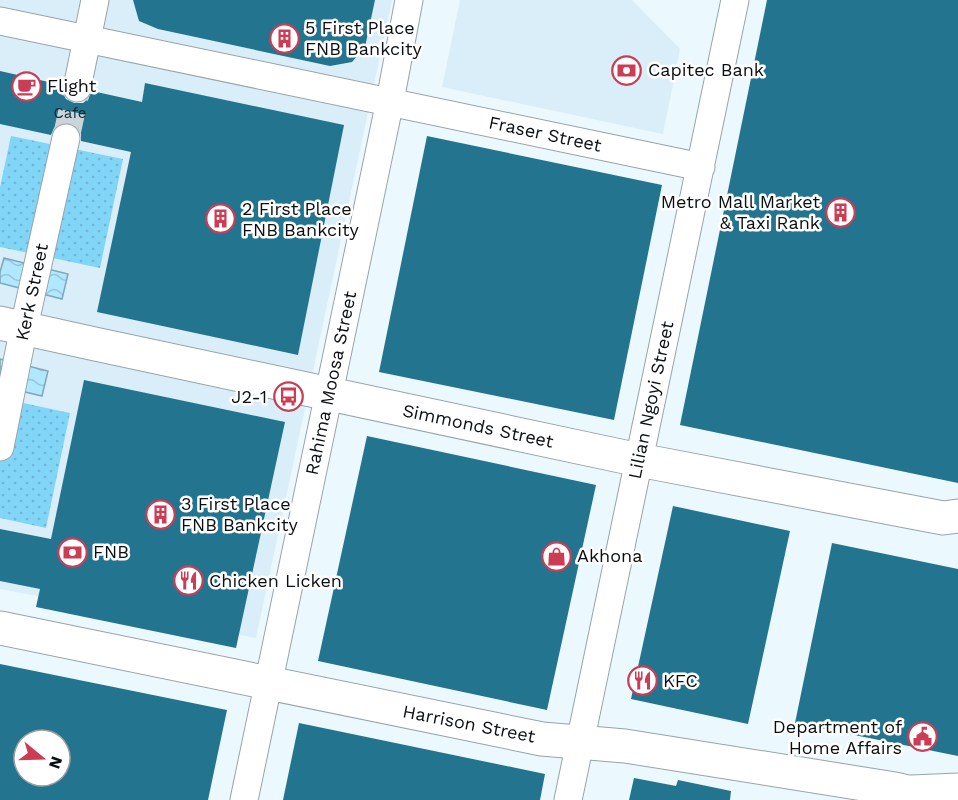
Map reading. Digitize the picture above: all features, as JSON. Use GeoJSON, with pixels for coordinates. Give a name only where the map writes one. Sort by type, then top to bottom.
{"type":"FeatureCollection","features":[{"type":"Feature","properties":{"kind":"main road","name":"Simmonds Street"},"geometry":{"type":"LineString","coordinates":[[12,325],[639,460],[944,518],[958,516]]}},
{"type":"Feature","properties":{"kind":"main road","name":"Harrison Street"},"geometry":{"type":"LineString","coordinates":[[0,628],[542,739],[625,746],[893,795],[940,800]]}},
{"type":"Feature","properties":{"kind":"street"},"geometry":{"type":"LineString","coordinates":[[77,88],[95,0]]}},
{"type":"Feature","properties":{"kind":"street","name":"Rahima Moosa Street"},"geometry":{"type":"LineString","coordinates":[[244,800],[409,0]]}},
{"type":"Feature","properties":{"kind":"street","name":"Lilian Ngoyi Street"},"geometry":{"type":"LineString","coordinates":[[568,800],[735,0]]}},
{"type":"Feature","properties":{"kind":"street","name":"Fraser Street"},"geometry":{"type":"LineString","coordinates":[[0,21],[701,167]]}},
{"type":"Feature","properties":{"kind":"street","name":"Kerk Street"},"geometry":{"type":"LineString","coordinates":[[0,447],[12,325],[66,138]]}},
{"type":"Feature","properties":{"kind":"street"},"geometry":{"type":"LineString","coordinates":[[893,795],[958,788]]}},
{"type":"Feature","properties":{"kind":"shaded area"},"geometry":{"type":"Polygon","coordinates":[[[0,0],[392,0],[256,638],[0,589],[0,0]]]}},
{"type":"Feature","properties":{"kind":"shaded area"},"geometry":{"type":"Polygon","coordinates":[[[460,0],[632,0],[680,49],[663,134],[442,87],[460,0]]]}},
{"type":"Feature","properties":{"kind":"shaded area"},"geometry":{"type":"Polygon","coordinates":[[[11,136],[123,159],[100,268],[0,247],[0,187],[11,136]]]}},
{"type":"Feature","properties":{"kind":"shaded area"},"geometry":{"type":"Polygon","coordinates":[[[0,398],[70,413],[46,528],[0,518],[0,398]]]}},
{"type":"Feature","properties":{"kind":"water"},"geometry":{"type":"Polygon","coordinates":[[[4,258],[68,274],[62,299],[0,283],[4,258]]]}},
{"type":"Feature","properties":{"kind":"water"},"geometry":{"type":"Polygon","coordinates":[[[0,359],[48,371],[42,396],[0,386],[0,359]]]}},
{"type":"Feature","properties":{"kind":"building","name":"5 First Place FNB Bankcity"},"geometry":{"type":"Polygon","coordinates":[[[133,0],[375,0],[365,47],[352,62],[330,66],[158,29],[139,21],[133,0]]]}},
{"type":"Feature","properties":{"kind":"building","name":"Metro Mall Market & Taxi Rank"},"geometry":{"type":"Polygon","coordinates":[[[767,0],[958,0],[958,483],[680,425],[767,0]]]}},
{"type":"Feature","properties":{"kind":"building","name":"2 First Place FNB Bankcity"},"geometry":{"type":"Polygon","coordinates":[[[0,71],[62,85],[62,92],[66,99],[74,103],[83,103],[92,91],[142,102],[145,83],[344,125],[298,355],[97,312],[131,152],[81,141],[81,133],[70,123],[61,123],[54,128],[51,135],[0,124],[0,71]]]}},
{"type":"Feature","properties":{"kind":"building"},"geometry":{"type":"Polygon","coordinates":[[[427,136],[662,185],[614,420],[379,372],[427,136]]]}},
{"type":"Feature","properties":{"kind":"building","name":"3 First Place FNB Bankcity"},"geometry":{"type":"Polygon","coordinates":[[[84,380],[285,422],[236,648],[36,607],[40,589],[0,581],[0,529],[51,539],[84,380]]]}},
{"type":"Feature","properties":{"kind":"building"},"geometry":{"type":"Polygon","coordinates":[[[367,436],[596,485],[547,710],[318,661],[367,436]]]}},
{"type":"Feature","properties":{"kind":"building"},"geometry":{"type":"Polygon","coordinates":[[[673,506],[790,531],[748,724],[631,699],[673,506]]]}},
{"type":"Feature","properties":{"kind":"building"},"geometry":{"type":"Polygon","coordinates":[[[832,543],[958,569],[958,756],[795,723],[832,543]]]}},
{"type":"Feature","properties":{"kind":"building"},"geometry":{"type":"Polygon","coordinates":[[[0,664],[227,710],[208,800],[0,800],[0,664]]]}},
{"type":"Feature","properties":{"kind":"building"},"geometry":{"type":"Polygon","coordinates":[[[299,723],[545,774],[540,800],[283,800],[299,723]]]}},
{"type":"Feature","properties":{"kind":"building"},"geometry":{"type":"Polygon","coordinates":[[[634,778],[676,786],[678,780],[731,791],[730,800],[629,800],[634,778]]]}},
{"type":"Feature","properties":{"kind":"tunnel"},"geometry":{"type":"LineString","coordinates":[[66,138],[77,88]]}},
{"type":"Feature","properties":{"kind":"place","name":"5 First Place FNB Bankcity"},"geometry":{"type":"Point","coordinates":[284,38]}},
{"type":"Feature","properties":{"kind":"place","name":"Capitec Bank"},"geometry":{"type":"Point","coordinates":[627,70]}},
{"type":"Feature","properties":{"kind":"place","name":"Flight"},"geometry":{"type":"Point","coordinates":[26,86]}},
{"type":"Feature","properties":{"kind":"place","name":"Metro Mall Market & Taxi Rank"},"geometry":{"type":"Point","coordinates":[841,212]}},
{"type":"Feature","properties":{"kind":"place","name":"2 First Place FNB Bankcity"},"geometry":{"type":"Point","coordinates":[221,219]}},
{"type":"Feature","properties":{"kind":"place","name":"J2-1"},"geometry":{"type":"Point","coordinates":[288,397]}},
{"type":"Feature","properties":{"kind":"place","name":"3 First Place FNB Bankcity"},"geometry":{"type":"Point","coordinates":[160,514]}},
{"type":"Feature","properties":{"kind":"place","name":"FNB"},"geometry":{"type":"Point","coordinates":[72,552]}},
{"type":"Feature","properties":{"kind":"place","name":"Akhona"},"geometry":{"type":"Point","coordinates":[556,556]}},
{"type":"Feature","properties":{"kind":"place","name":"Chicken Licken"},"geometry":{"type":"Point","coordinates":[188,581]}},
{"type":"Feature","properties":{"kind":"place","name":"KFC"},"geometry":{"type":"Point","coordinates":[642,681]}},
{"type":"Feature","properties":{"kind":"place","name":"Department of Home Affairs"},"geometry":{"type":"Point","coordinates":[923,737]}}]}
